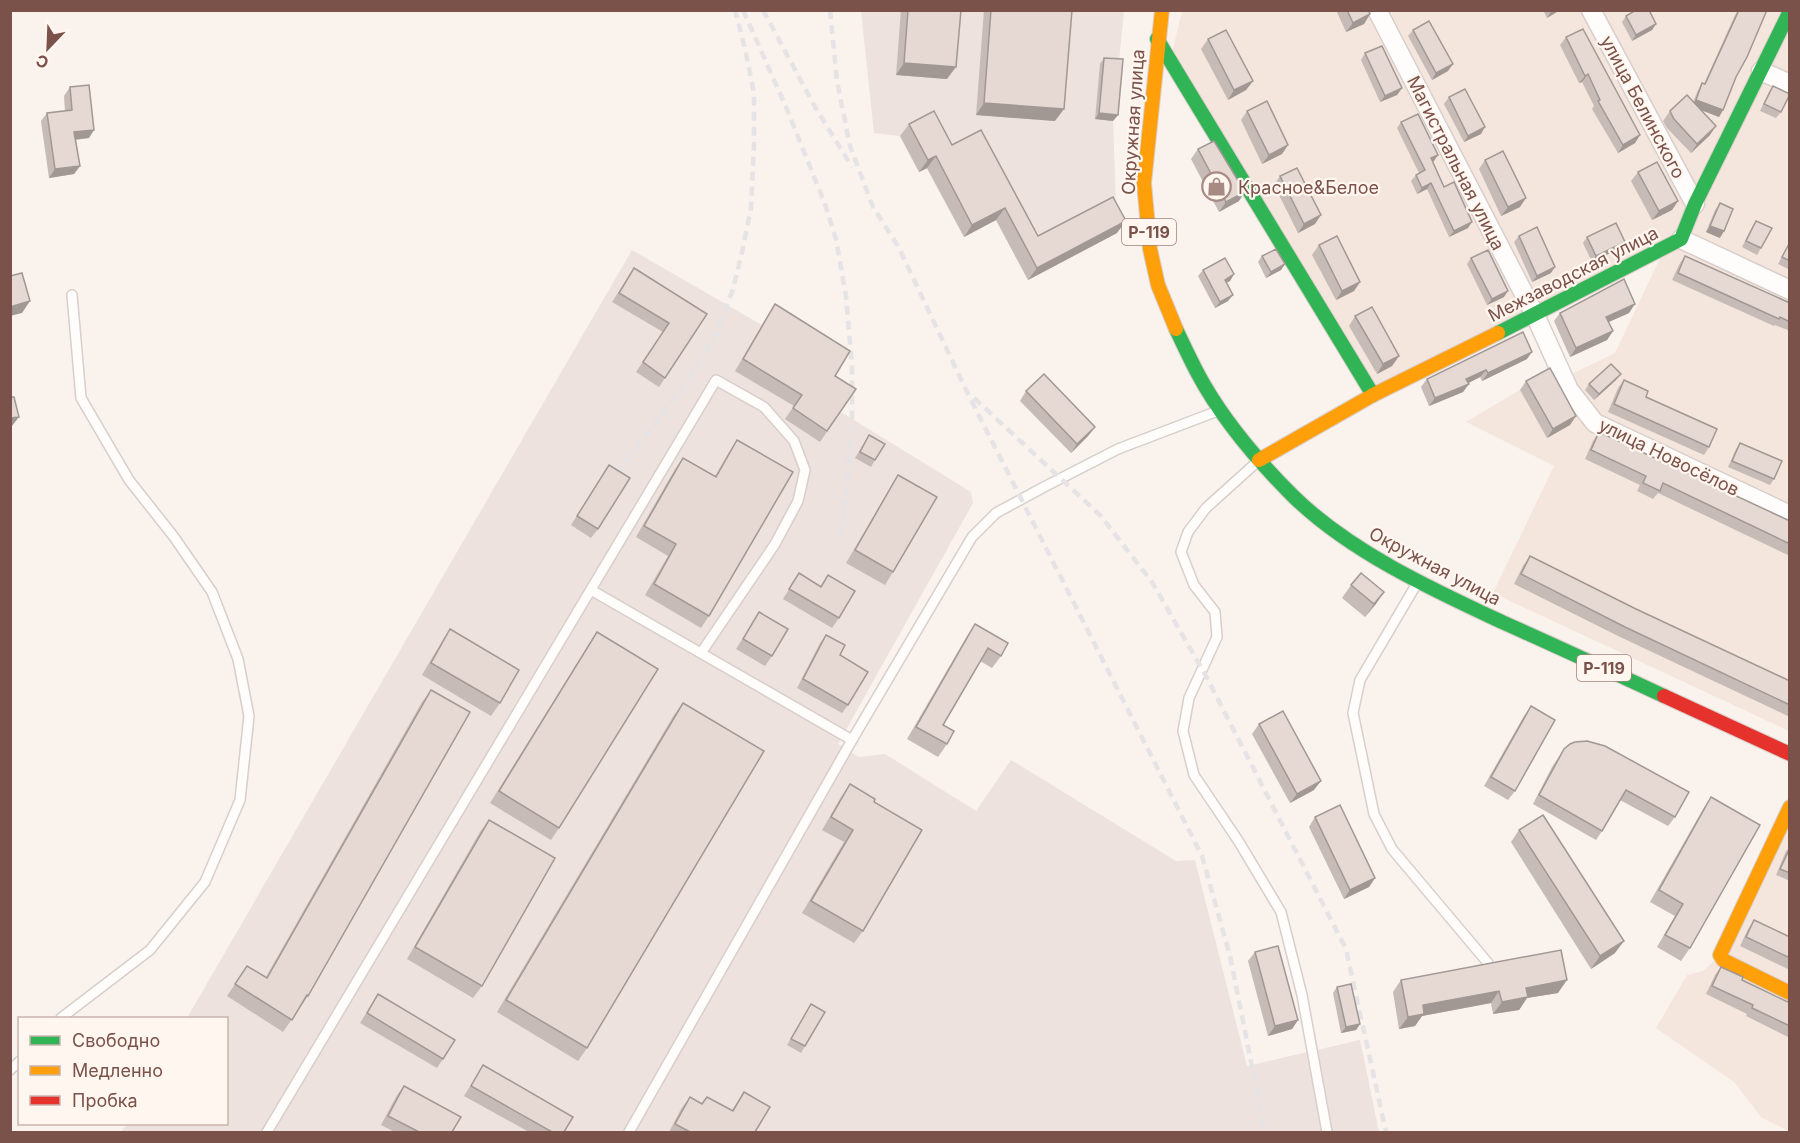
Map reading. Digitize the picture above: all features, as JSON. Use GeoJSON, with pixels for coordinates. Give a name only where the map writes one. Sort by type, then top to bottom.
{"type":"FeatureCollection","features":[{"type":"Feature","properties":{"kind":"main road","name":"Окружная улица"},"geometry":{"type":"LineString","coordinates":[[1162,10],[1157,39],[1144,183],[1150,249],[1158,285],[1174,326],[1198,375],[1220,410],[1260,460],[1294,497],[1332,528],[1381,561],[1453,599],[1790,754]]}},
{"type":"Feature","properties":{"kind":"main road","name":"Межзаводская улица"},"geometry":{"type":"LineString","coordinates":[[1260,460],[1373,395],[1535,315],[1681,239],[1695,204],[1790,11]]}},
{"type":"Feature","properties":{"kind":"main road"},"geometry":{"type":"LineString","coordinates":[[1157,39],[1373,395]]}},
{"type":"Feature","properties":{"kind":"main road"},"geometry":{"type":"LineString","coordinates":[[1790,807],[1720,955],[1723,960],[1790,993]]}},
{"type":"Feature","properties":{"kind":"street","name":"Магистральная улица"},"geometry":{"type":"LineString","coordinates":[[1377,10],[1535,315]]}},
{"type":"Feature","properties":{"kind":"street","name":"улица Белинского"},"geometry":{"type":"LineString","coordinates":[[1592,10],[1695,204]]}},
{"type":"Feature","properties":{"kind":"street"},"geometry":{"type":"LineString","coordinates":[[1761,71],[1790,84]]}},
{"type":"Feature","properties":{"kind":"street"},"geometry":{"type":"LineString","coordinates":[[1681,239],[1790,290]]}},
{"type":"Feature","properties":{"kind":"street","name":"улица Новосёлов"},"geometry":{"type":"LineString","coordinates":[[1535,315],[1569,390],[1595,423],[1790,515]]}},
{"type":"Feature","properties":{"kind":"lane"},"geometry":{"type":"LineString","coordinates":[[62,1017],[150,950],[205,882],[240,800],[249,716],[238,659],[212,592],[174,537],[129,480],[81,398],[72,295]]}},
{"type":"Feature","properties":{"kind":"lane"},"geometry":{"type":"LineString","coordinates":[[267,1132],[716,380],[764,407],[794,441],[805,470],[798,501],[775,544],[701,653]]}},
{"type":"Feature","properties":{"kind":"lane"},"geometry":{"type":"LineString","coordinates":[[628,1132],[852,740],[972,537],[996,513],[1118,449],[1220,410]]}},
{"type":"Feature","properties":{"kind":"lane"},"geometry":{"type":"LineString","coordinates":[[1260,460],[1206,508],[1188,531],[1181,552],[1194,585],[1215,612],[1217,637],[1189,698],[1183,731],[1194,775],[1239,842],[1281,912],[1302,995],[1327,1132]]}},
{"type":"Feature","properties":{"kind":"lane"},"geometry":{"type":"LineString","coordinates":[[1419,581],[1360,680],[1353,713],[1374,814],[1392,849],[1488,963]]}},
{"type":"Feature","properties":{"kind":"lane"},"geometry":{"type":"LineString","coordinates":[[591,590],[852,740]]}},
{"type":"Feature","properties":{"kind":"shaded area"},"geometry":{"type":"Polygon","coordinates":[[[861,11],[1124,11],[1113,121],[1117,233],[1028,280],[996,220],[964,237],[927,169],[919,172],[900,136],[874,133],[861,11]]]}},
{"type":"Feature","properties":{"kind":"shaded area"},"geometry":{"type":"Polygon","coordinates":[[[1182,11],[1789,11],[1789,731],[1493,593],[1554,466],[1466,422],[1558,367],[1564,378],[1615,353],[1665,248],[1373,395],[1170,61],[1182,11]]]}},
{"type":"Feature","properties":{"kind":"shaded area"},"geometry":{"type":"Polygon","coordinates":[[[632,250],[762,325],[768,315],[842,362],[828,387],[841,412],[971,492],[973,503],[838,744],[859,757],[885,754],[976,811],[1011,760],[1176,861],[1195,860],[1247,1066],[1360,1040],[1379,1132],[121,1132],[126,1125],[228,1125],[228,1017],[188,1017],[632,250]]]}},
{"type":"Feature","properties":{"kind":"shaded area"},"geometry":{"type":"Polygon","coordinates":[[[1789,807],[1789,1131],[1762,1118],[1734,1082],[1656,1028],[1687,975],[1703,971],[1720,955],[1789,807]]]}},
{"type":"Feature","properties":{"kind":"building"},"geometry":{"type":"Polygon","coordinates":[[[908,10],[961,10],[956,67],[904,63],[908,10]]]}},
{"type":"Feature","properties":{"kind":"building"},"geometry":{"type":"Polygon","coordinates":[[[991,10],[1072,10],[1064,109],[984,103],[991,10]]]}},
{"type":"Feature","properties":{"kind":"building"},"geometry":{"type":"Polygon","coordinates":[[[1347,10],[1368,10],[1370,14],[1353,23],[1347,10]]]}},
{"type":"Feature","properties":{"kind":"building"},"geometry":{"type":"Polygon","coordinates":[[[1636,10],[1649,10],[1656,24],[1636,35],[1626,16],[1636,10]]]}},
{"type":"Feature","properties":{"kind":"building"},"geometry":{"type":"Polygon","coordinates":[[[1739,10],[1767,10],[1723,110],[1696,100],[1702,83],[1705,84],[1739,10]]]}},
{"type":"Feature","properties":{"kind":"building"},"geometry":{"type":"Polygon","coordinates":[[[1429,21],[1453,64],[1436,73],[1413,30],[1429,21]]]}},
{"type":"Feature","properties":{"kind":"building"},"geometry":{"type":"Polygon","coordinates":[[[1583,29],[1640,135],[1623,145],[1598,101],[1600,100],[1588,74],[1585,76],[1566,37],[1583,29]]]}},
{"type":"Feature","properties":{"kind":"building"},"geometry":{"type":"Polygon","coordinates":[[[1226,30],[1253,81],[1234,90],[1208,39],[1226,30]]]}},
{"type":"Feature","properties":{"kind":"building"},"geometry":{"type":"Polygon","coordinates":[[[1382,46],[1402,88],[1385,96],[1365,53],[1382,46]]]}},
{"type":"Feature","properties":{"kind":"building"},"geometry":{"type":"Polygon","coordinates":[[[1104,58],[1123,59],[1118,115],[1099,113],[1104,58]]]}},
{"type":"Feature","properties":{"kind":"building"},"geometry":{"type":"Polygon","coordinates":[[[89,85],[94,130],[74,132],[80,166],[55,169],[47,113],[72,110],[70,87],[89,85]]]}},
{"type":"Feature","properties":{"kind":"building"},"geometry":{"type":"Polygon","coordinates":[[[1773,86],[1790,94],[1781,112],[1764,104],[1773,86]]]}},
{"type":"Feature","properties":{"kind":"building"},"geometry":{"type":"Polygon","coordinates":[[[1465,89],[1485,127],[1468,136],[1449,97],[1465,89]]]}},
{"type":"Feature","properties":{"kind":"building"},"geometry":{"type":"Polygon","coordinates":[[[1687,95],[1716,126],[1697,144],[1674,119],[1670,111],[1687,95]]]}},
{"type":"Feature","properties":{"kind":"building"},"geometry":{"type":"Polygon","coordinates":[[[1267,101],[1288,145],[1269,155],[1247,111],[1267,101]]]}},
{"type":"Feature","properties":{"kind":"building"},"geometry":{"type":"Polygon","coordinates":[[[934,111],[952,145],[981,130],[1038,236],[1113,197],[1126,221],[1037,268],[1005,208],[972,225],[936,156],[928,160],[909,124],[934,111]]]}},
{"type":"Feature","properties":{"kind":"building"},"geometry":{"type":"Polygon","coordinates":[[[1418,114],[1438,155],[1431,158],[1444,187],[1454,182],[1472,222],[1454,231],[1431,183],[1422,188],[1416,175],[1425,170],[1401,122],[1418,114]]]}},
{"type":"Feature","properties":{"kind":"building"},"geometry":{"type":"Polygon","coordinates":[[[1214,141],[1245,192],[1226,202],[1198,149],[1214,141]]]}},
{"type":"Feature","properties":{"kind":"building"},"geometry":{"type":"Polygon","coordinates":[[[1503,151],[1526,198],[1508,207],[1485,160],[1503,151]]]}},
{"type":"Feature","properties":{"kind":"building"},"geometry":{"type":"Polygon","coordinates":[[[1657,162],[1678,201],[1659,211],[1638,172],[1657,162]]]}},
{"type":"Feature","properties":{"kind":"building"},"geometry":{"type":"Polygon","coordinates":[[[1297,168],[1321,215],[1304,224],[1280,176],[1297,168]]]}},
{"type":"Feature","properties":{"kind":"building"},"geometry":{"type":"Polygon","coordinates":[[[1720,203],[1733,209],[1724,231],[1710,226],[1720,203]]]}},
{"type":"Feature","properties":{"kind":"building"},"geometry":{"type":"Polygon","coordinates":[[[1756,221],[1772,228],[1761,248],[1746,241],[1756,221]]]}},
{"type":"Feature","properties":{"kind":"building"},"geometry":{"type":"Polygon","coordinates":[[[1616,223],[1625,242],[1596,256],[1587,237],[1616,223]]]}},
{"type":"Feature","properties":{"kind":"building"},"geometry":{"type":"Polygon","coordinates":[[[1537,227],[1555,267],[1537,276],[1519,236],[1537,227]]]}},
{"type":"Feature","properties":{"kind":"building"},"geometry":{"type":"Polygon","coordinates":[[[1337,236],[1360,282],[1342,291],[1319,245],[1337,236]]]}},
{"type":"Feature","properties":{"kind":"building"},"geometry":{"type":"Polygon","coordinates":[[[1790,242],[1790,261],[1782,257],[1790,242]]]}},
{"type":"Feature","properties":{"kind":"building"},"geometry":{"type":"Polygon","coordinates":[[[1276,249],[1285,264],[1271,272],[1262,256],[1276,249]]]}},
{"type":"Feature","properties":{"kind":"building"},"geometry":{"type":"Polygon","coordinates":[[[1488,250],[1508,291],[1492,299],[1471,258],[1488,250]]]}},
{"type":"Feature","properties":{"kind":"building"},"geometry":{"type":"Polygon","coordinates":[[[1685,256],[1790,303],[1790,322],[1678,273],[1685,256]]]}},
{"type":"Feature","properties":{"kind":"building"},"geometry":{"type":"Polygon","coordinates":[[[1225,258],[1234,274],[1225,280],[1233,295],[1220,302],[1203,270],[1225,258]]]}},
{"type":"Feature","properties":{"kind":"building"},"geometry":{"type":"Polygon","coordinates":[[[634,268],[707,314],[665,378],[643,362],[669,323],[619,293],[634,268]]]}},
{"type":"Feature","properties":{"kind":"building"},"geometry":{"type":"Polygon","coordinates":[[[22,273],[30,301],[10,307],[10,276],[22,273]]]}},
{"type":"Feature","properties":{"kind":"building"},"geometry":{"type":"Polygon","coordinates":[[[1624,279],[1635,304],[1606,317],[1613,331],[1576,348],[1560,313],[1624,279]]]}},
{"type":"Feature","properties":{"kind":"building"},"geometry":{"type":"Polygon","coordinates":[[[775,304],[850,351],[835,376],[856,389],[827,431],[793,408],[802,395],[743,359],[775,304]]]}},
{"type":"Feature","properties":{"kind":"building"},"geometry":{"type":"Polygon","coordinates":[[[1372,307],[1399,356],[1383,364],[1355,316],[1372,307]]]}},
{"type":"Feature","properties":{"kind":"building"},"geometry":{"type":"Polygon","coordinates":[[[1523,332],[1532,352],[1488,373],[1486,370],[1466,379],[1469,384],[1435,398],[1427,379],[1523,332]]]}},
{"type":"Feature","properties":{"kind":"building"},"geometry":{"type":"Polygon","coordinates":[[[1611,364],[1621,374],[1599,394],[1589,384],[1611,364]]]}},
{"type":"Feature","properties":{"kind":"building"},"geometry":{"type":"Polygon","coordinates":[[[1550,368],[1576,416],[1553,429],[1526,381],[1550,368]]]}},
{"type":"Feature","properties":{"kind":"building"},"geometry":{"type":"Polygon","coordinates":[[[1044,374],[1095,427],[1077,444],[1026,391],[1044,374]]]}},
{"type":"Feature","properties":{"kind":"building"},"geometry":{"type":"Polygon","coordinates":[[[1624,380],[1648,391],[1646,397],[1717,429],[1709,447],[1614,404],[1624,380]]]}},
{"type":"Feature","properties":{"kind":"building"},"geometry":{"type":"Polygon","coordinates":[[[10,397],[14,397],[19,417],[10,418],[10,397]]]}},
{"type":"Feature","properties":{"kind":"building"},"geometry":{"type":"Polygon","coordinates":[[[1599,432],[1790,521],[1790,544],[1663,483],[1660,491],[1643,483],[1646,476],[1591,450],[1599,432]]]}},
{"type":"Feature","properties":{"kind":"building"},"geometry":{"type":"Polygon","coordinates":[[[869,435],[885,444],[875,460],[860,452],[869,435]]]}},
{"type":"Feature","properties":{"kind":"building"},"geometry":{"type":"Polygon","coordinates":[[[737,440],[793,472],[709,616],[654,584],[676,544],[644,526],[683,458],[716,477],[737,440]]]}},
{"type":"Feature","properties":{"kind":"building"},"geometry":{"type":"Polygon","coordinates":[[[1740,443],[1782,461],[1774,479],[1732,461],[1740,443]]]}},
{"type":"Feature","properties":{"kind":"building"},"geometry":{"type":"Polygon","coordinates":[[[609,465],[630,478],[598,529],[577,516],[609,465]]]}},
{"type":"Feature","properties":{"kind":"building"},"geometry":{"type":"Polygon","coordinates":[[[898,475],[937,497],[893,572],[855,550],[898,475]]]}},
{"type":"Feature","properties":{"kind":"building"},"geometry":{"type":"Polygon","coordinates":[[[1530,556],[1636,609],[1790,681],[1790,705],[1625,627],[1521,574],[1530,556]]]}},
{"type":"Feature","properties":{"kind":"building"},"geometry":{"type":"Polygon","coordinates":[[[799,573],[821,587],[828,575],[855,591],[839,618],[789,589],[799,573]]]}},
{"type":"Feature","properties":{"kind":"building"},"geometry":{"type":"Polygon","coordinates":[[[1361,573],[1384,592],[1374,604],[1351,585],[1361,573]]]}},
{"type":"Feature","properties":{"kind":"building"},"geometry":{"type":"Polygon","coordinates":[[[759,612],[788,629],[772,656],[743,639],[759,612]]]}},
{"type":"Feature","properties":{"kind":"building"},"geometry":{"type":"Polygon","coordinates":[[[975,624],[1008,643],[1001,656],[988,648],[943,725],[954,731],[947,744],[916,727],[975,624]]]}},
{"type":"Feature","properties":{"kind":"building"},"geometry":{"type":"Polygon","coordinates":[[[450,629],[519,670],[500,703],[431,663],[450,629]]]}},
{"type":"Feature","properties":{"kind":"building"},"geometry":{"type":"Polygon","coordinates":[[[597,632],[658,669],[559,828],[499,791],[597,632]]]}},
{"type":"Feature","properties":{"kind":"building"},"geometry":{"type":"Polygon","coordinates":[[[826,635],[845,645],[840,655],[868,672],[848,705],[803,679],[826,635]]]}},
{"type":"Feature","properties":{"kind":"building"},"geometry":{"type":"Polygon","coordinates":[[[431,690],[470,712],[308,996],[292,1020],[235,984],[247,966],[267,978],[431,690]]]}},
{"type":"Feature","properties":{"kind":"building"},"geometry":{"type":"Polygon","coordinates":[[[683,703],[764,751],[587,1048],[506,1000],[683,703]]]}},
{"type":"Feature","properties":{"kind":"building"},"geometry":{"type":"Polygon","coordinates":[[[1531,706],[1555,720],[1515,791],[1491,777],[1531,706]]]}},
{"type":"Feature","properties":{"kind":"building"},"geometry":{"type":"Polygon","coordinates":[[[1283,711],[1321,781],[1297,794],[1259,724],[1283,711]]]}},
{"type":"Feature","properties":{"kind":"building"},"geometry":{"type":"Polygon","coordinates":[[[1587,741],[1605,746],[1689,792],[1675,817],[1626,790],[1602,831],[1539,795],[1564,749],[1575,742],[1587,741]]]}},
{"type":"Feature","properties":{"kind":"building"},"geometry":{"type":"Polygon","coordinates":[[[850,784],[875,799],[874,802],[922,830],[863,931],[811,901],[853,830],[831,817],[850,784]]]}},
{"type":"Feature","properties":{"kind":"building"},"geometry":{"type":"Polygon","coordinates":[[[1711,797],[1760,825],[1690,948],[1665,935],[1683,904],[1659,890],[1711,797]]]}},
{"type":"Feature","properties":{"kind":"building"},"geometry":{"type":"Polygon","coordinates":[[[1340,805],[1375,878],[1350,890],[1315,817],[1340,805]]]}},
{"type":"Feature","properties":{"kind":"building"},"geometry":{"type":"Polygon","coordinates":[[[1543,815],[1624,941],[1600,956],[1519,830],[1543,815]]]}},
{"type":"Feature","properties":{"kind":"building"},"geometry":{"type":"Polygon","coordinates":[[[489,820],[555,858],[482,986],[415,947],[489,820]]]}},
{"type":"Feature","properties":{"kind":"building"},"geometry":{"type":"Polygon","coordinates":[[[1790,848],[1790,873],[1780,869],[1790,848]]]}},
{"type":"Feature","properties":{"kind":"building"},"geometry":{"type":"Polygon","coordinates":[[[1754,920],[1790,937],[1790,958],[1746,937],[1754,920]]]}},
{"type":"Feature","properties":{"kind":"building"},"geometry":{"type":"Polygon","coordinates":[[[1278,946],[1298,1020],[1275,1026],[1255,952],[1278,946]]]}},
{"type":"Feature","properties":{"kind":"building"},"geometry":{"type":"Polygon","coordinates":[[[1561,950],[1567,980],[1526,988],[1528,997],[1502,1002],[1499,991],[1423,1005],[1424,1014],[1408,1017],[1401,980],[1561,950]]]}},
{"type":"Feature","properties":{"kind":"building"},"geometry":{"type":"Polygon","coordinates":[[[1721,967],[1743,977],[1742,980],[1790,1003],[1790,1026],[1752,1008],[1753,1005],[1712,986],[1721,967]]]}},
{"type":"Feature","properties":{"kind":"building"},"geometry":{"type":"Polygon","coordinates":[[[1351,984],[1360,1024],[1346,1027],[1337,987],[1351,984]]]}},
{"type":"Feature","properties":{"kind":"building"},"geometry":{"type":"Polygon","coordinates":[[[378,994],[455,1040],[443,1059],[367,1013],[378,994]]]}},
{"type":"Feature","properties":{"kind":"building"},"geometry":{"type":"Polygon","coordinates":[[[811,1004],[825,1012],[805,1046],[791,1039],[811,1004]]]}},
{"type":"Feature","properties":{"kind":"building"},"geometry":{"type":"Polygon","coordinates":[[[483,1065],[573,1117],[564,1132],[552,1132],[471,1086],[483,1065]]]}},
{"type":"Feature","properties":{"kind":"building"},"geometry":{"type":"Polygon","coordinates":[[[404,1086],[461,1117],[452,1132],[419,1132],[388,1116],[404,1086]]]}},
{"type":"Feature","properties":{"kind":"building"},"geometry":{"type":"Polygon","coordinates":[[[744,1092],[770,1107],[755,1132],[690,1132],[675,1124],[690,1097],[702,1104],[707,1097],[733,1111],[744,1092]]]}},
{"type":"Feature","properties":{"kind":"railway"},"geometry":{"type":"LineString","coordinates":[[617,474],[689,378],[715,335],[732,292],[741,257],[751,208],[754,93],[735,10]]}},
{"type":"Feature","properties":{"kind":"railway"},"geometry":{"type":"LineString","coordinates":[[743,10],[786,107],[825,204],[836,239],[846,296],[852,367],[852,430],[842,535]]}},
{"type":"Feature","properties":{"kind":"railway"},"geometry":{"type":"LineString","coordinates":[[763,10],[815,107],[852,167]]}},
{"type":"Feature","properties":{"kind":"railway"},"geometry":{"type":"LineString","coordinates":[[830,10],[837,81],[850,146],[873,207],[898,246],[967,392],[1202,856],[1230,956],[1265,1132]]}},
{"type":"Feature","properties":{"kind":"railway"},"geometry":{"type":"LineString","coordinates":[[974,398],[1100,515],[1152,582],[1206,676],[1346,949],[1386,1132]]}},
{"type":"Feature","properties":{"kind":"traffic: fast"},"geometry":{"type":"LineString","coordinates":[[1498,333],[1681,239],[1695,204],[1790,11]]}},
{"type":"Feature","properties":{"kind":"traffic: fast"},"geometry":{"type":"LineString","coordinates":[[1157,39],[1373,395]]}},
{"type":"Feature","properties":{"kind":"traffic: fast"},"geometry":{"type":"LineString","coordinates":[[1176,329],[1207,391],[1241,438],[1266,468],[1315,516],[1365,551],[1419,582],[1664,696]]}},
{"type":"Feature","properties":{"kind":"traffic: slow"},"geometry":{"type":"LineString","coordinates":[[1162,10],[1144,183],[1150,249],[1158,285],[1176,329]]}},
{"type":"Feature","properties":{"kind":"traffic: slow"},"geometry":{"type":"LineString","coordinates":[[1259,460],[1373,395],[1498,333]]}},
{"type":"Feature","properties":{"kind":"traffic: slow"},"geometry":{"type":"LineString","coordinates":[[1790,807],[1720,955],[1723,960],[1790,993]]}},
{"type":"Feature","properties":{"kind":"traffic: jam"},"geometry":{"type":"LineString","coordinates":[[1664,696],[1790,754]]}},
{"type":"Feature","properties":{"kind":"place","name":"Красное&Белое"},"geometry":{"type":"Point","coordinates":[1217,187]}}]}
